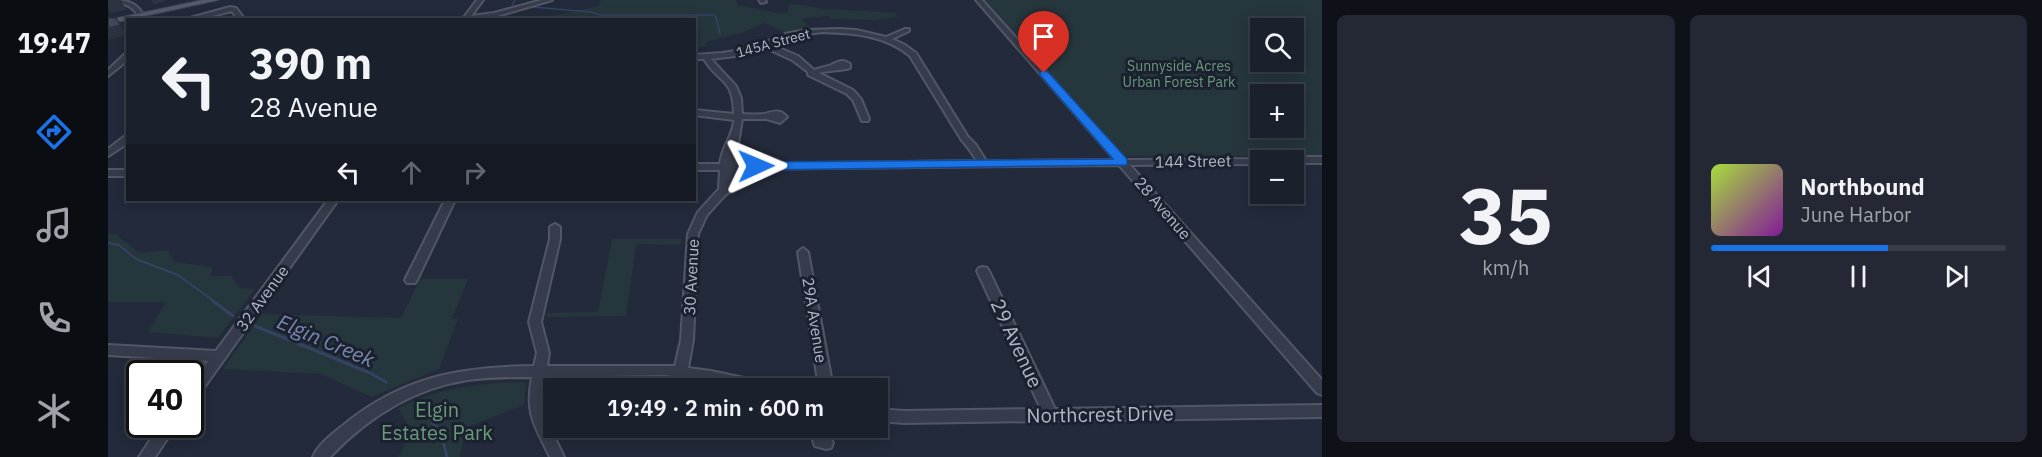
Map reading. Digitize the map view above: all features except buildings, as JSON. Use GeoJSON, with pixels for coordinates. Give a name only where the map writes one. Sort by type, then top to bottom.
{"type":"FeatureCollection","features":[{"type":"Feature","properties":{"kind":"main road"},"geometry":{"type":"LineString","coordinates":[[141,17],[207,0]]}},
{"type":"Feature","properties":{"kind":"main road"},"geometry":{"type":"LineString","coordinates":[[141,17],[214,0]]}},
{"type":"Feature","properties":{"kind":"main road"},"geometry":{"type":"LineString","coordinates":[[108,21],[126,19]]}},
{"type":"Feature","properties":{"kind":"street"},"geometry":{"type":"LineString","coordinates":[[466,18],[480,0]]}},
{"type":"Feature","properties":{"kind":"street"},"geometry":{"type":"LineString","coordinates":[[472,18],[494,15],[549,0]]}},
{"type":"Feature","properties":{"kind":"street","name":"28 Avenue"},"geometry":{"type":"LineString","coordinates":[[979,0],[1322,390]]}},
{"type":"Feature","properties":{"kind":"street"},"geometry":{"type":"LineString","coordinates":[[108,2],[131,3],[137,6],[141,17]]}},
{"type":"Feature","properties":{"kind":"street"},"geometry":{"type":"LineString","coordinates":[[190,18],[230,9],[234,9],[241,18]]}},
{"type":"Feature","properties":{"kind":"street"},"geometry":{"type":"LineString","coordinates":[[886,39],[907,30]]}},
{"type":"Feature","properties":{"kind":"street","name":"145A Street"},"geometry":{"type":"LineString","coordinates":[[696,57],[750,50],[793,34],[816,31],[852,32],[886,39]]}},
{"type":"Feature","properties":{"kind":"street"},"geometry":{"type":"LineString","coordinates":[[886,39],[902,46],[913,56],[965,139],[965,147],[978,163]]}},
{"type":"Feature","properties":{"kind":"street"},"geometry":{"type":"LineString","coordinates":[[766,45],[795,58],[811,73],[854,95],[865,118]]}},
{"type":"Feature","properties":{"kind":"street","name":"30 Avenue"},"geometry":{"type":"LineString","coordinates":[[680,372],[687,340],[693,234],[702,214],[733,180],[729,166],[730,148],[737,132],[738,117],[734,87],[711,66],[707,57]]}},
{"type":"Feature","properties":{"kind":"street"},"geometry":{"type":"LineString","coordinates":[[108,74],[126,58]]}},
{"type":"Feature","properties":{"kind":"street"},"geometry":{"type":"LineString","coordinates":[[108,78],[126,64]]}},
{"type":"Feature","properties":{"kind":"street"},"geometry":{"type":"LineString","coordinates":[[811,73],[836,66]]}},
{"type":"Feature","properties":{"kind":"street"},"geometry":{"type":"LineString","coordinates":[[696,112],[738,117],[769,116]]}},
{"type":"Feature","properties":{"kind":"street"},"geometry":{"type":"LineString","coordinates":[[108,153],[126,140]]}},
{"type":"Feature","properties":{"kind":"street","name":"144 Street"},"geometry":{"type":"LineString","coordinates":[[696,167],[1250,161]]}},
{"type":"Feature","properties":{"kind":"street"},"geometry":{"type":"LineString","coordinates":[[1304,161],[1321,161]]}},
{"type":"Feature","properties":{"kind":"street"},"geometry":{"type":"LineString","coordinates":[[108,173],[126,173]]}},
{"type":"Feature","properties":{"kind":"street","name":"32 Avenue"},"geometry":{"type":"LineString","coordinates":[[204,377],[332,201]]}},
{"type":"Feature","properties":{"kind":"street"},"geometry":{"type":"LineString","coordinates":[[411,280],[450,201]]}},
{"type":"Feature","properties":{"kind":"street"},"geometry":{"type":"LineString","coordinates":[[555,227],[555,239],[535,322],[543,353],[536,393],[537,415],[557,457]]}},
{"type":"Feature","properties":{"kind":"street","name":"29A Avenue"},"geometry":{"type":"LineString","coordinates":[[803,252],[824,378]]}},
{"type":"Feature","properties":{"kind":"street","name":"29 Avenue"},"geometry":{"type":"LineString","coordinates":[[983,271],[1051,415]]}},
{"type":"Feature","properties":{"kind":"street"},"geometry":{"type":"LineString","coordinates":[[108,350],[137,350],[175,357],[219,356]]}},
{"type":"Feature","properties":{"kind":"street"},"geometry":{"type":"LineString","coordinates":[[320,457],[346,431],[388,401],[425,385],[462,375],[541,371],[651,370],[680,372],[711,378]]}},
{"type":"Feature","properties":{"kind":"street","name":"Northcrest Drive"},"geometry":{"type":"LineString","coordinates":[[888,415],[1322,411]]}},
{"type":"Feature","properties":{"kind":"street"},"geometry":{"type":"LineString","coordinates":[[146,457],[160,438]]}},
{"type":"Feature","properties":{"kind":"street"},"geometry":{"type":"LineString","coordinates":[[821,438],[820,441],[825,443]]}},
{"type":"Feature","properties":{"kind":"green space"},"geometry":{"type":"Polygon","coordinates":[[[601,0],[736,0],[738,5],[778,13],[788,12],[789,5],[798,4],[822,9],[895,13],[898,17],[873,20],[832,19],[828,16],[801,19],[812,29],[786,33],[765,23],[741,33],[706,42],[706,47],[696,47],[696,18],[540,18],[599,6],[601,0]]]}},
{"type":"Feature","properties":{"kind":"green space","name":"Sunnyside Acres Urban Forest Park"},"geometry":{"type":"Polygon","coordinates":[[[984,0],[1322,0],[1322,156],[1304,156],[1304,150],[1250,150],[1250,156],[1124,156],[984,0]]]}},
{"type":"Feature","properties":{"kind":"green space"},"geometry":{"type":"Polygon","coordinates":[[[108,233],[117,235],[139,253],[167,250],[175,262],[212,267],[211,276],[231,276],[240,288],[255,289],[218,338],[148,332],[166,302],[108,302],[108,233]]]}},
{"type":"Feature","properties":{"kind":"green space"},"geometry":{"type":"Polygon","coordinates":[[[612,239],[681,239],[681,245],[641,244],[636,246],[626,316],[547,317],[547,313],[598,312],[612,239]]]}},
{"type":"Feature","properties":{"kind":"green space"},"geometry":{"type":"Polygon","coordinates":[[[420,279],[468,279],[452,319],[458,319],[439,369],[371,397],[321,374],[223,369],[262,314],[401,318],[420,279]]]}},
{"type":"Feature","properties":{"kind":"green space","name":"Elgin Estates Park"},"geometry":{"type":"Polygon","coordinates":[[[526,382],[524,405],[465,428],[460,457],[398,457],[412,432],[398,408],[445,391],[526,382]]]}},
{"type":"Feature","properties":{"kind":"waterway"},"geometry":{"type":"LineString","coordinates":[[512,6],[515,0]]}},
{"type":"Feature","properties":{"kind":"waterway"},"geometry":{"type":"LineString","coordinates":[[518,11],[533,7],[591,12],[600,15],[713,15],[716,17],[720,34]]}},
{"type":"Feature","properties":{"kind":"waterway","name":"Elgin Creek"},"geometry":{"type":"LineString","coordinates":[[108,243],[119,245],[136,259],[178,275],[215,302]]}},
{"type":"Feature","properties":{"kind":"waterway","name":"Elgin Creek"},"geometry":{"type":"LineString","coordinates":[[213,301],[233,316]]}},
{"type":"Feature","properties":{"kind":"waterway","name":"Elgin Creek"},"geometry":{"type":"LineString","coordinates":[[255,326],[370,373],[386,382]]}},
{"type":"Feature","properties":{"kind":"waterway","name":"Elgin Creek"},"geometry":{"type":"LineString","coordinates":[[416,402],[441,433],[447,457]]}},
{"type":"Feature","properties":{"kind":"route"},"geometry":{"type":"LineString","coordinates":[[756,166],[1122,162],[1044,73]]}}]}
